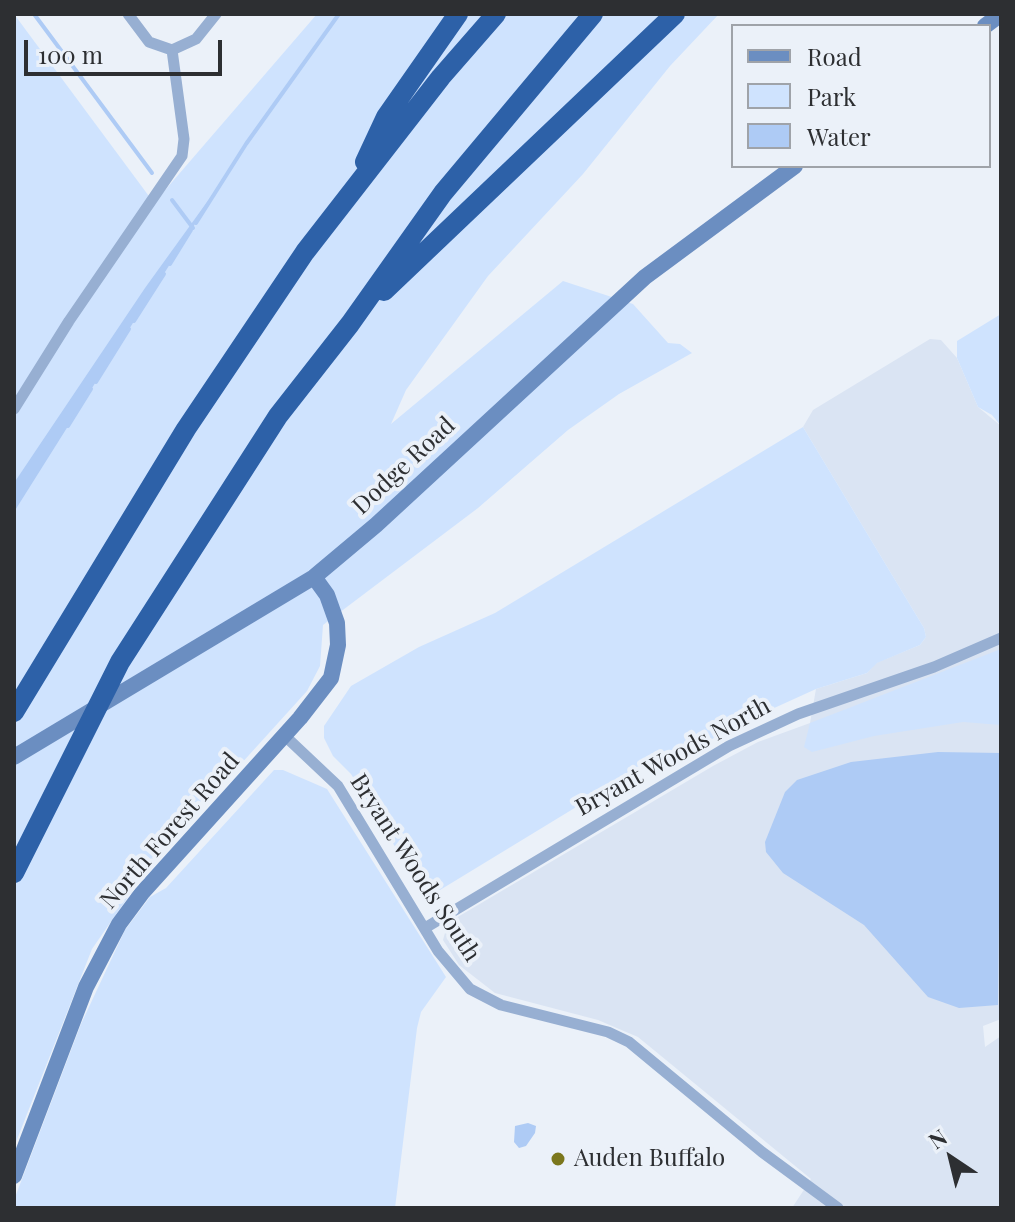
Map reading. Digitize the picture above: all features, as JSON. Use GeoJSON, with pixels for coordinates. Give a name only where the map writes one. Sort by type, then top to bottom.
{"type":"FeatureCollection","features":[{"type":"Feature","properties":{"kind":"highway"},"geometry":{"type":"LineString","coordinates":[[350,194],[386,117],[458,14]]}},
{"type":"Feature","properties":{"kind":"highway"},"geometry":{"type":"LineString","coordinates":[[14,712],[186,429],[305,252],[441,77],[496,14]]}},
{"type":"Feature","properties":{"kind":"highway"},"geometry":{"type":"LineString","coordinates":[[14,873],[120,662],[278,416],[350,324],[443,193],[593,14]]}},
{"type":"Feature","properties":{"kind":"highway"},"geometry":{"type":"LineString","coordinates":[[350,324],[675,14]]}},
{"type":"Feature","properties":{"kind":"street"},"geometry":{"type":"LineString","coordinates":[[128,14],[149,42],[172,50],[196,39],[216,14]]}},
{"type":"Feature","properties":{"kind":"street"},"geometry":{"type":"LineString","coordinates":[[14,409],[69,321],[182,156],[184,139],[172,50]]}},
{"type":"Feature","properties":{"kind":"street","name":"Dodge Road"},"geometry":{"type":"LineString","coordinates":[[14,757],[314,577],[376,525],[645,277],[792,168]]}},
{"type":"Feature","properties":{"kind":"street","name":"North Forest Road"},"geometry":{"type":"LineString","coordinates":[[14,1176],[86,987],[119,924],[142,893],[285,736],[326,686],[336,663],[336,617],[314,577]]}},
{"type":"Feature","properties":{"kind":"street","name":"Bryant Woods North"},"geometry":{"type":"LineString","coordinates":[[425,928],[742,739],[798,714],[934,667],[1001,638]]}},
{"type":"Feature","properties":{"kind":"street","name":"Bryant Woods South"},"geometry":{"type":"LineString","coordinates":[[285,736],[338,786],[451,969],[476,993],[501,1005],[608,1032],[629,1042],[762,1152],[838,1208]]}},
{"type":"Feature","properties":{"kind":"shaded area"},"geometry":{"type":"Polygon","coordinates":[[[930,339],[941,340],[957,358],[978,407],[1001,426],[1001,1019],[983,1026],[985,1047],[1001,1036],[1001,1208],[792,1208],[811,1179],[638,1037],[598,1020],[495,993],[459,965],[443,940],[446,929],[456,918],[713,766],[758,742],[810,723],[816,689],[867,673],[876,663],[920,645],[926,637],[924,628],[803,427],[813,410],[930,339]]]}},
{"type":"Feature","properties":{"kind":"green space"},"geometry":{"type":"Polygon","coordinates":[[[14,14],[154,203],[317,14],[719,14],[670,66],[583,174],[488,276],[406,390],[391,424],[563,281],[633,304],[668,343],[680,344],[692,353],[619,394],[568,430],[478,508],[323,625],[320,666],[307,691],[153,861],[92,949],[14,1147],[14,14]]]}},
{"type":"Feature","properties":{"kind":"green space"},"geometry":{"type":"Polygon","coordinates":[[[1001,314],[1001,426],[992,415],[978,407],[957,358],[957,341],[1001,314]]]}},
{"type":"Feature","properties":{"kind":"green space"},"geometry":{"type":"Polygon","coordinates":[[[803,427],[924,628],[926,637],[920,645],[877,663],[867,673],[816,689],[688,751],[660,756],[440,890],[420,888],[351,774],[333,756],[324,738],[324,726],[351,686],[419,647],[495,613],[803,427]]]}},
{"type":"Feature","properties":{"kind":"green space"},"geometry":{"type":"Polygon","coordinates":[[[1001,649],[1001,725],[963,722],[874,736],[812,752],[804,747],[810,723],[1001,649]]]}},
{"type":"Feature","properties":{"kind":"green space"},"geometry":{"type":"Polygon","coordinates":[[[274,770],[283,770],[327,789],[446,977],[421,1012],[417,1028],[395,1208],[14,1208],[14,1200],[81,1024],[125,930],[150,897],[166,888],[274,770]]]}},
{"type":"Feature","properties":{"kind":"water"},"geometry":{"type":"Polygon","coordinates":[[[220,184],[14,512],[14,483],[145,288],[220,184]]]}},
{"type":"Feature","properties":{"kind":"water"},"geometry":{"type":"Polygon","coordinates":[[[938,752],[1001,753],[998,1005],[959,1008],[928,997],[864,925],[783,873],[766,852],[765,842],[785,792],[797,780],[851,762],[938,752]]]}},
{"type":"Feature","properties":{"kind":"water"},"geometry":{"type":"Polygon","coordinates":[[[528,1123],[536,1126],[535,1133],[526,1146],[519,1148],[514,1142],[515,1126],[528,1123]]]}},
{"type":"Feature","properties":{"kind":"waterway"},"geometry":{"type":"LineString","coordinates":[[34,14],[152,173]]}},
{"type":"Feature","properties":{"kind":"waterway"},"geometry":{"type":"LineString","coordinates":[[196,223],[246,144],[339,14]]}},
{"type":"Feature","properties":{"kind":"waterway"},"geometry":{"type":"LineString","coordinates":[[172,200],[193,228]]}},
{"type":"Feature","properties":{"kind":"waterway"},"geometry":{"type":"LineString","coordinates":[[170,264],[191,230]]}},
{"type":"Feature","properties":{"kind":"waterway"},"geometry":{"type":"LineString","coordinates":[[134,321],[164,274]]}},
{"type":"Feature","properties":{"kind":"waterway"},"geometry":{"type":"LineString","coordinates":[[96,382],[129,329]]}},
{"type":"Feature","properties":{"kind":"waterway"},"geometry":{"type":"LineString","coordinates":[[68,426],[91,389]]}},
{"type":"Feature","properties":{"kind":"place","name":"Auden Buffalo"},"geometry":{"type":"Point","coordinates":[558,1159]}}]}
